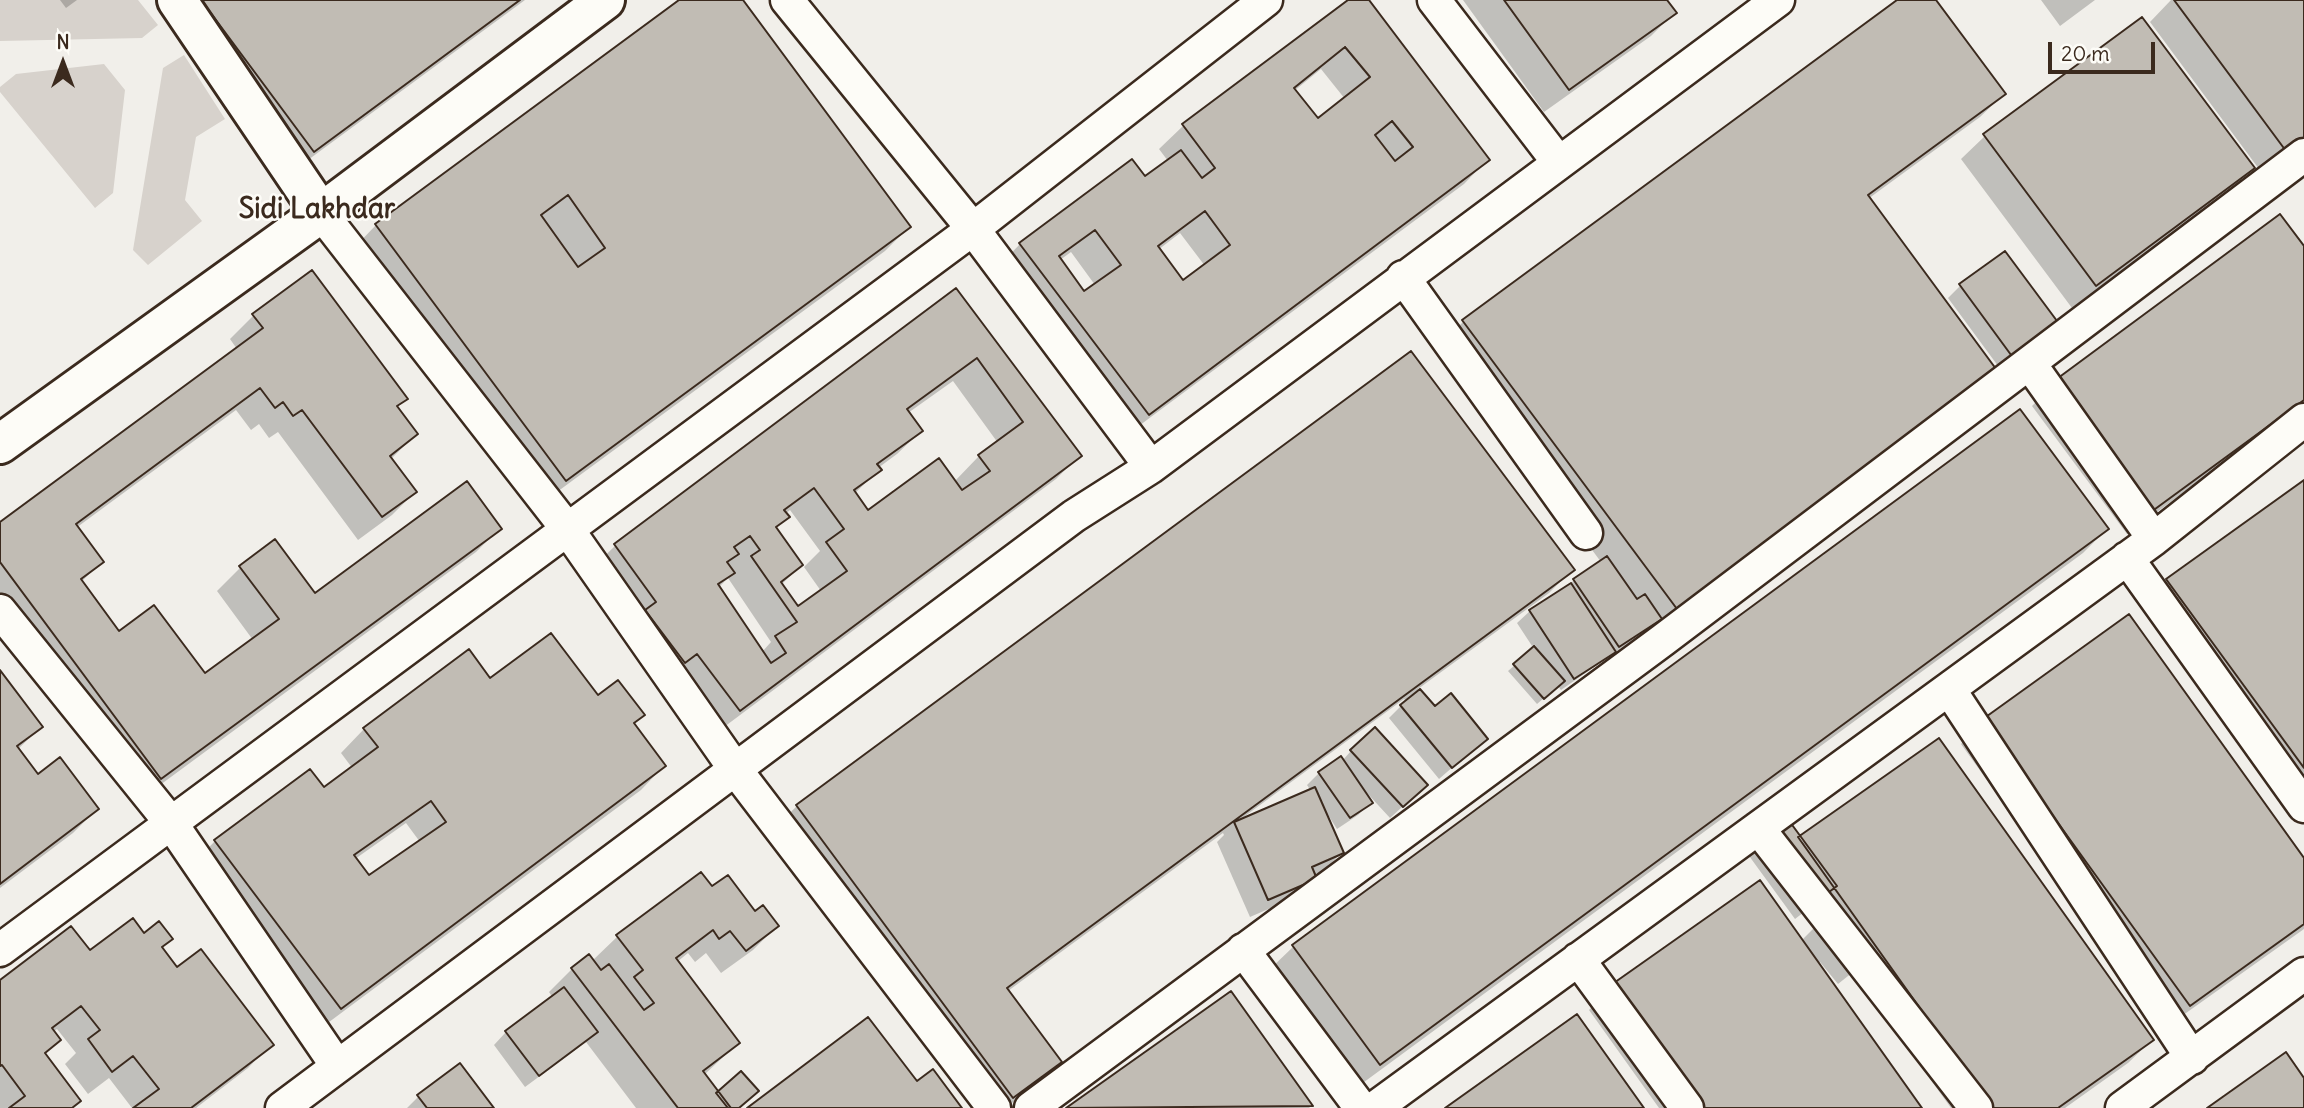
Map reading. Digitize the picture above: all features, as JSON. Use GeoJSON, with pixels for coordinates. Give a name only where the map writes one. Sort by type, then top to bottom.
{"type":"FeatureCollection","features":[{"type":"Feature","properties":{"kind":"main road"},"geometry":{"type":"LineString","coordinates":[[177,0],[321,213]]}},
{"type":"Feature","properties":{"kind":"main road"},"geometry":{"type":"LineString","coordinates":[[0,444],[321,213],[605,0]]}},
{"type":"Feature","properties":{"kind":"street"},"geometry":{"type":"LineString","coordinates":[[787,0],[973,229],[1151,467]]}},
{"type":"Feature","properties":{"kind":"street"},"geometry":{"type":"LineString","coordinates":[[0,950],[973,229],[1266,0]]}},
{"type":"Feature","properties":{"kind":"street"},"geometry":{"type":"LineString","coordinates":[[1434,0],[1559,163]]}},
{"type":"Feature","properties":{"kind":"street"},"geometry":{"type":"LineString","coordinates":[[282,1108],[1074,516],[1151,467],[1777,0]]}},
{"type":"Feature","properties":{"kind":"street"},"geometry":{"type":"LineString","coordinates":[[1031,1108],[1652,649],[2304,155]]}},
{"type":"Feature","properties":{"kind":"street"},"geometry":{"type":"LineString","coordinates":[[321,213],[568,530],[735,769],[994,1108]]}},
{"type":"Feature","properties":{"kind":"street"},"geometry":{"type":"LineString","coordinates":[[1403,277],[1586,533]]}},
{"type":"Feature","properties":{"kind":"street"},"geometry":{"type":"LineString","coordinates":[[2030,364],[2154,538]]}},
{"type":"Feature","properties":{"kind":"street"},"geometry":{"type":"LineString","coordinates":[[1391,1103],[1578,959],[2154,538],[2304,420]]}},
{"type":"Feature","properties":{"kind":"street"},"geometry":{"type":"LineString","coordinates":[[2127,558],[2304,806]]}},
{"type":"Feature","properties":{"kind":"street"},"geometry":{"type":"LineString","coordinates":[[0,611],[171,823],[337,1066]]}},
{"type":"Feature","properties":{"kind":"street"},"geometry":{"type":"LineString","coordinates":[[1949,689],[2192,1058]]}},
{"type":"Feature","properties":{"kind":"street"},"geometry":{"type":"LineString","coordinates":[[1758,828],[1976,1108]]}},
{"type":"Feature","properties":{"kind":"street"},"geometry":{"type":"LineString","coordinates":[[1243,950],[1361,1108]]}},
{"type":"Feature","properties":{"kind":"street"},"geometry":{"type":"LineString","coordinates":[[1578,959],[1687,1108]]}},
{"type":"Feature","properties":{"kind":"street"},"geometry":{"type":"LineString","coordinates":[[2122,1108],[2304,974]]}},
{"type":"Feature","properties":{"kind":"shaded area"},"geometry":{"type":"Polygon","coordinates":[[[0,0],[138,0],[158,25],[142,38],[0,41],[0,0]]]}},
{"type":"Feature","properties":{"kind":"shaded area"},"geometry":{"type":"Polygon","coordinates":[[[184,55],[225,119],[196,137],[185,200],[202,221],[148,265],[133,250],[163,68],[184,55]]]}},
{"type":"Feature","properties":{"kind":"shaded area"},"geometry":{"type":"Polygon","coordinates":[[[104,64],[125,90],[113,193],[95,208],[0,92],[0,87],[16,74],[104,64]]]}},
{"type":"Feature","properties":{"kind":"building"},"geometry":{"type":"Polygon","coordinates":[[[201,0],[520,0],[314,152],[201,0]]]}},
{"type":"Feature","properties":{"kind":"building"},"geometry":{"type":"Polygon","coordinates":[[[679,0],[743,0],[911,227],[566,481],[375,224],[679,0]],[[568,195],[541,215],[578,267],[605,248],[568,195]]]}},
{"type":"Feature","properties":{"kind":"building"},"geometry":{"type":"Polygon","coordinates":[[[1348,0],[1369,0],[1490,160],[1149,415],[1019,243],[1132,159],[1145,176],[1181,150],[1202,178],[1215,168],[1182,124],[1348,0]],[[1345,47],[1294,88],[1318,118],[1370,77],[1345,47]],[[1392,121],[1375,135],[1395,161],[1413,147],[1392,121]],[[1205,211],[1158,246],[1183,280],[1230,245],[1205,211]],[[1095,230],[1059,256],[1084,291],[1121,265],[1095,230]]]}},
{"type":"Feature","properties":{"kind":"building"},"geometry":{"type":"Polygon","coordinates":[[[1504,0],[1667,0],[1677,13],[1569,90],[1504,0]]]}},
{"type":"Feature","properties":{"kind":"building"},"geometry":{"type":"Polygon","coordinates":[[[1897,0],[1936,0],[2006,94],[1868,195],[1999,373],[1677,609],[1462,320],[1897,0]]]}},
{"type":"Feature","properties":{"kind":"building"},"geometry":{"type":"Polygon","coordinates":[[[2174,0],[2304,0],[2304,138],[2286,151],[2174,0]]]}},
{"type":"Feature","properties":{"kind":"building"},"geometry":{"type":"Polygon","coordinates":[[[2142,17],[2255,168],[2096,286],[1983,134],[2142,17]]]}},
{"type":"Feature","properties":{"kind":"building"},"geometry":{"type":"Polygon","coordinates":[[[2280,214],[2304,246],[2304,400],[2151,512],[2054,381],[2280,214]]]}},
{"type":"Feature","properties":{"kind":"building"},"geometry":{"type":"Polygon","coordinates":[[[2005,251],[2060,325],[2014,359],[1959,284],[2005,251]]]}},
{"type":"Feature","properties":{"kind":"building"},"geometry":{"type":"Polygon","coordinates":[[[312,270],[408,399],[397,406],[418,434],[390,456],[417,492],[382,517],[302,410],[293,416],[283,402],[275,408],[260,388],[76,524],[104,562],[81,579],[119,631],[154,605],[205,673],[279,619],[239,566],[275,539],[315,593],[467,481],[502,529],[161,779],[0,562],[0,522],[263,328],[252,314],[312,270]]]}},
{"type":"Feature","properties":{"kind":"building"},"geometry":{"type":"Polygon","coordinates":[[[956,288],[1082,456],[740,711],[697,654],[685,663],[645,610],[656,602],[614,544],[956,288]],[[977,358],[907,409],[923,431],[877,464],[882,470],[854,490],[868,510],[939,458],[962,490],[990,471],[978,455],[1023,422],[977,358]],[[814,488],[784,510],[790,517],[776,527],[803,565],[781,582],[798,606],[847,571],[826,542],[844,529],[814,488]],[[750,536],[734,547],[739,554],[727,562],[735,573],[718,584],[771,663],[786,653],[775,636],[797,622],[751,556],[760,550],[750,536]]]}},
{"type":"Feature","properties":{"kind":"building"},"geometry":{"type":"Polygon","coordinates":[[[1411,351],[1575,570],[1007,988],[1062,1062],[1013,1098],[796,805],[1411,351]]]}},
{"type":"Feature","properties":{"kind":"building"},"geometry":{"type":"Polygon","coordinates":[[[2020,409],[2109,529],[1380,1065],[1292,945],[2020,409]]]}},
{"type":"Feature","properties":{"kind":"building"},"geometry":{"type":"Polygon","coordinates":[[[2304,480],[2304,768],[2166,579],[2304,480]]]}},
{"type":"Feature","properties":{"kind":"building"},"geometry":{"type":"Polygon","coordinates":[[[1607,556],[1637,599],[1645,594],[1662,619],[1619,647],[1573,579],[1607,556]]]}},
{"type":"Feature","properties":{"kind":"building"},"geometry":{"type":"Polygon","coordinates":[[[1571,583],[1616,652],[1574,679],[1529,610],[1571,583]]]}},
{"type":"Feature","properties":{"kind":"building"},"geometry":{"type":"Polygon","coordinates":[[[2129,614],[2304,858],[2304,924],[2190,1006],[1983,719],[2129,614]]]}},
{"type":"Feature","properties":{"kind":"building"},"geometry":{"type":"Polygon","coordinates":[[[551,633],[598,695],[618,680],[645,715],[634,723],[666,766],[341,1009],[214,840],[310,769],[324,787],[378,747],[363,728],[469,649],[490,678],[551,633]],[[431,801],[354,855],[369,875],[446,822],[431,801]]]}},
{"type":"Feature","properties":{"kind":"building"},"geometry":{"type":"Polygon","coordinates":[[[1534,646],[1565,681],[1544,699],[1513,664],[1534,646]]]}},
{"type":"Feature","properties":{"kind":"building"},"geometry":{"type":"Polygon","coordinates":[[[0,670],[43,727],[17,746],[38,774],[60,757],[99,809],[0,884],[0,670]]]}},
{"type":"Feature","properties":{"kind":"building"},"geometry":{"type":"Polygon","coordinates":[[[1420,689],[1435,706],[1451,693],[1488,739],[1452,768],[1400,705],[1420,689]]]}},
{"type":"Feature","properties":{"kind":"building"},"geometry":{"type":"Polygon","coordinates":[[[1375,727],[1428,785],[1403,807],[1350,750],[1375,727]]]}},
{"type":"Feature","properties":{"kind":"building"},"geometry":{"type":"Polygon","coordinates":[[[1939,738],[2154,1040],[2058,1108],[1991,1108],[1798,837],[1939,738]]]}},
{"type":"Feature","properties":{"kind":"building"},"geometry":{"type":"Polygon","coordinates":[[[1341,756],[1373,803],[1350,818],[1318,772],[1341,756]]]}},
{"type":"Feature","properties":{"kind":"building"},"geometry":{"type":"Polygon","coordinates":[[[1315,787],[1344,853],[1312,867],[1317,879],[1268,900],[1234,822],[1315,787]]]}},
{"type":"Feature","properties":{"kind":"building"},"geometry":{"type":"Polygon","coordinates":[[[1776,803],[1837,886],[1808,908],[1747,825],[1776,803]]]}},
{"type":"Feature","properties":{"kind":"building"},"geometry":{"type":"Polygon","coordinates":[[[701,872],[712,886],[728,875],[755,911],[763,905],[779,926],[746,951],[730,931],[719,939],[713,930],[676,958],[740,1043],[703,1071],[731,1108],[678,1108],[571,968],[589,954],[601,970],[609,964],[644,1010],[654,1003],[634,977],[643,970],[616,935],[701,872]]]}},
{"type":"Feature","properties":{"kind":"building"},"geometry":{"type":"Polygon","coordinates":[[[1760,880],[1922,1108],[1699,1108],[1611,985],[1760,880]]]}},
{"type":"Feature","properties":{"kind":"building"},"geometry":{"type":"Polygon","coordinates":[[[133,918],[144,933],[159,921],[173,939],[162,947],[177,967],[201,949],[274,1045],[191,1108],[133,1108],[159,1089],[133,1056],[112,1072],[88,1039],[100,1030],[81,1006],[52,1028],[61,1040],[45,1053],[81,1101],[72,1108],[9,1108],[25,1096],[2,1065],[0,1066],[0,980],[71,926],[90,950],[133,918]]]}},
{"type":"Feature","properties":{"kind":"building"},"geometry":{"type":"Polygon","coordinates":[[[564,987],[598,1032],[539,1076],[505,1031],[564,987]]]}},
{"type":"Feature","properties":{"kind":"building"},"geometry":{"type":"Polygon","coordinates":[[[1231,991],[1313,1106],[1066,1108],[1231,991]]]}},
{"type":"Feature","properties":{"kind":"building"},"geometry":{"type":"Polygon","coordinates":[[[1577,1014],[1644,1108],[1445,1108],[1577,1014]]]}},
{"type":"Feature","properties":{"kind":"building"},"geometry":{"type":"Polygon","coordinates":[[[868,1017],[917,1081],[933,1069],[962,1108],[747,1108],[868,1017]]]}},
{"type":"Feature","properties":{"kind":"building"},"geometry":{"type":"Polygon","coordinates":[[[2286,1052],[2304,1078],[2304,1108],[2207,1108],[2286,1052]]]}},
{"type":"Feature","properties":{"kind":"building"},"geometry":{"type":"Polygon","coordinates":[[[460,1063],[494,1108],[427,1108],[417,1095],[460,1063]]]}},
{"type":"Feature","properties":{"kind":"building"},"geometry":{"type":"Polygon","coordinates":[[[741,1071],[759,1091],[739,1108],[728,1108],[716,1093],[741,1071]]]}},
{"type":"Feature","properties":{"kind":"district","name":"Sidi Lakhdar"},"geometry":{"type":"Point","coordinates":[317,210]}}]}
